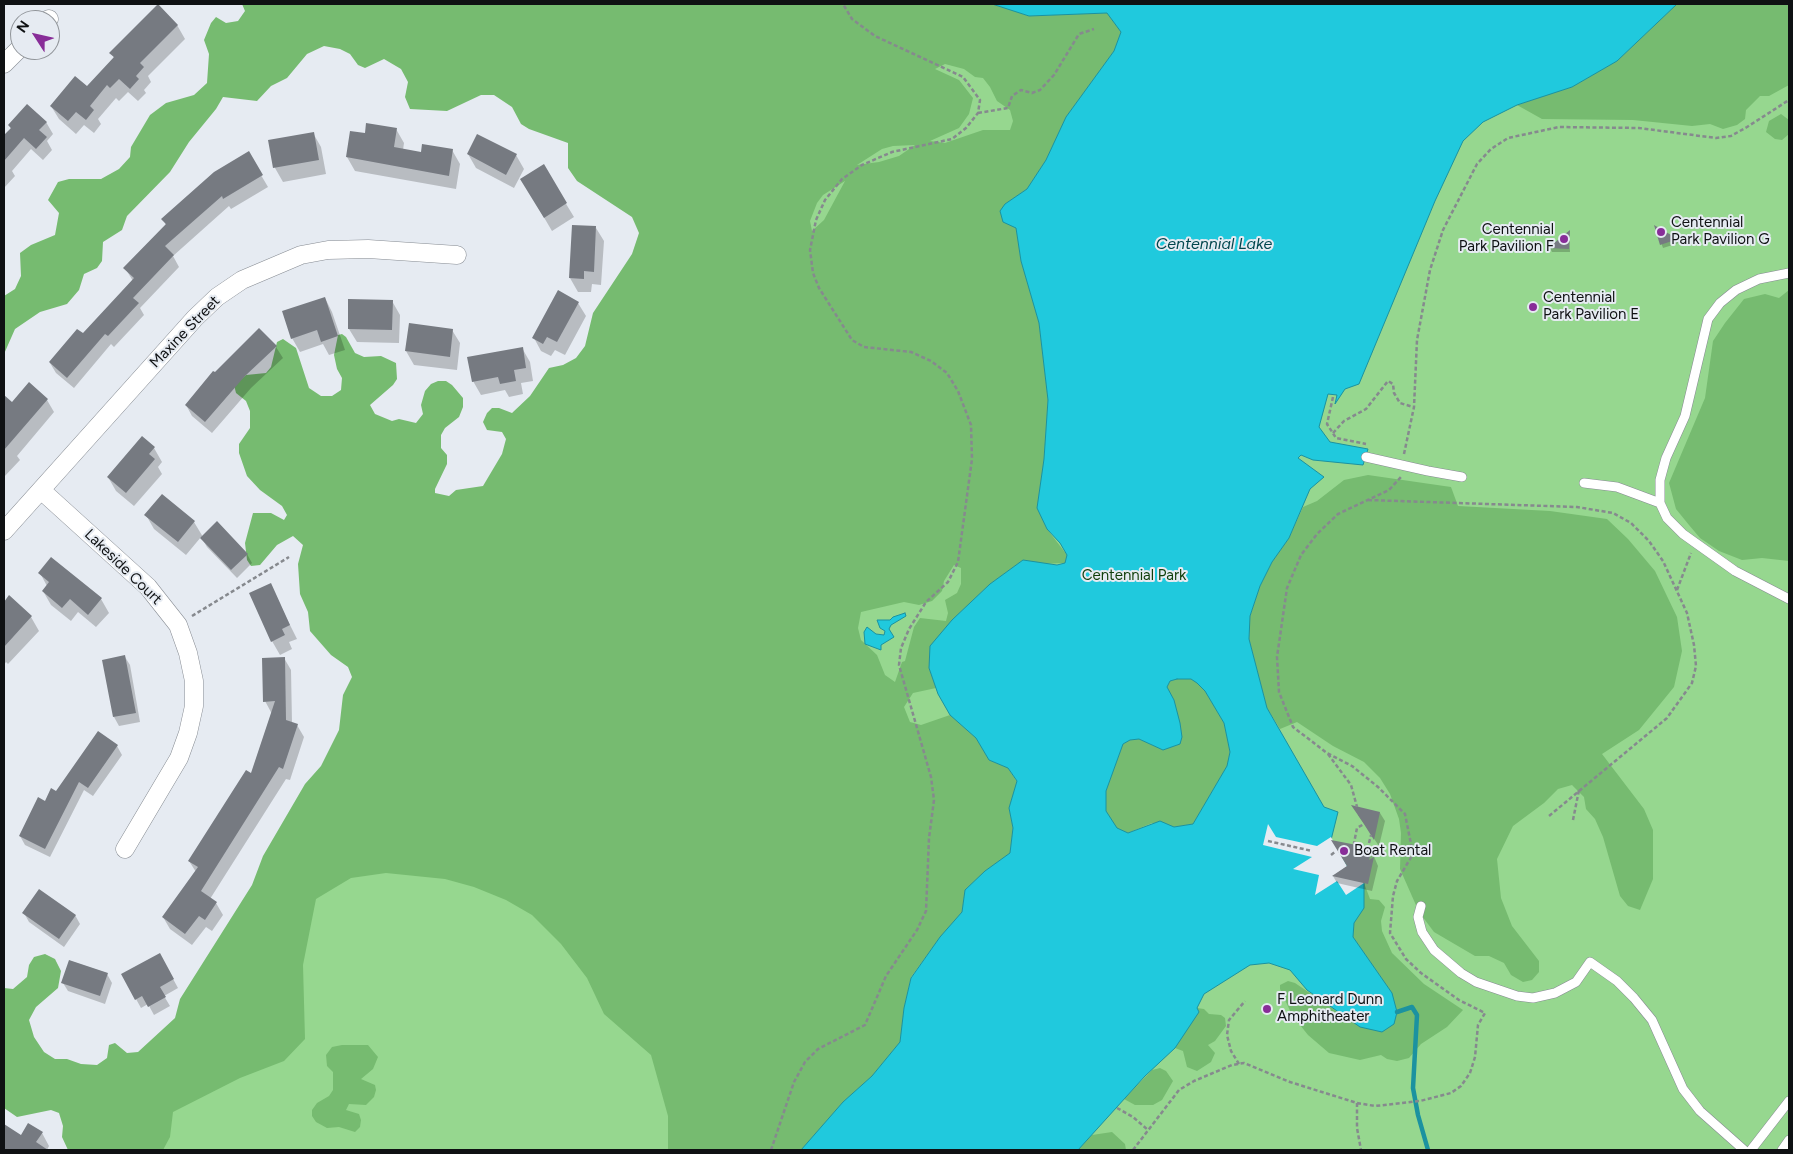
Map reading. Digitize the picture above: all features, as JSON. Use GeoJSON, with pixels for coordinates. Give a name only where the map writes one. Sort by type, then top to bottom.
{"type":"FeatureCollection","features":[{"type":"Feature","properties":{"kind":"street","name":"Maxine Street"},"geometry":{"type":"LineString","coordinates":[[4,531],[195,318],[217,298],[242,280],[301,255],[328,250],[368,249],[457,255]]}},
{"type":"Feature","properties":{"kind":"street","name":"Lakeside Court"},"geometry":{"type":"LineString","coordinates":[[41,490],[148,587],[178,625],[188,653],[194,681],[194,706],[188,733],[178,758],[125,849]]}},
{"type":"Feature","properties":{"kind":"lane"},"geometry":{"type":"LineString","coordinates":[[1789,273],[1759,279],[1736,290],[1720,303],[1708,319],[1686,416],[1666,458],[1660,480],[1660,503],[1667,518],[1696,544],[1735,571],[1789,599]]}},
{"type":"Feature","properties":{"kind":"lane"},"geometry":{"type":"LineString","coordinates":[[1366,457],[1403,466],[1462,476]]}},
{"type":"Feature","properties":{"kind":"lane"},"geometry":{"type":"LineString","coordinates":[[1584,483],[1617,487],[1660,503]]}},
{"type":"Feature","properties":{"kind":"lane"},"geometry":{"type":"LineString","coordinates":[[1421,906],[1418,918],[1422,932],[1434,950],[1461,973],[1476,982],[1517,996],[1534,998],[1555,993],[1576,982],[1590,962],[1617,981],[1652,1020],[1683,1089],[1700,1111],[1744,1150]]}},
{"type":"Feature","properties":{"kind":"lane"},"geometry":{"type":"LineString","coordinates":[[1751,1150],[1789,1101]]}},
{"type":"Feature","properties":{"kind":"lane"},"geometry":{"type":"LineString","coordinates":[[1782,1150],[1789,1140]]}},
{"type":"Feature","properties":{"kind":"path"},"geometry":{"type":"LineString","coordinates":[[771,1150],[794,1082],[805,1062],[818,1049],[865,1025],[886,976],[917,930],[926,911],[928,898],[928,838],[934,800],[931,777],[899,665],[901,648],[909,629],[926,602],[948,582],[958,562],[972,459],[971,425],[958,391],[947,374],[911,352],[864,347],[852,340],[819,288],[813,273],[810,250],[816,220],[825,200],[842,178],[873,160],[892,152],[952,138],[966,128],[978,113],[980,100],[963,77],[875,36],[852,19],[844,4]]}},
{"type":"Feature","properties":{"kind":"path"},"geometry":{"type":"LineString","coordinates":[[978,113],[1008,108],[1012,96],[1021,90],[1032,93],[1040,90],[1054,75],[1079,34],[1094,29]]}},
{"type":"Feature","properties":{"kind":"path"},"geometry":{"type":"LineString","coordinates":[[1133,1150],[1179,1090],[1212,1072],[1239,1064],[1244,1063],[1290,1082],[1357,1103],[1391,1106],[1451,1093],[1461,1086],[1470,1073],[1475,1057],[1478,1025],[1485,1013],[1437,986],[1406,959],[1396,946],[1390,933],[1389,922],[1397,881],[1413,854],[1405,814],[1378,787],[1352,766],[1327,753],[1293,727],[1279,692],[1277,657],[1287,588],[1301,555],[1317,534],[1338,514],[1389,490],[1400,478],[1414,407],[1417,340],[1430,270],[1443,230],[1477,164],[1491,149],[1508,138],[1559,127],[1639,128],[1716,138],[1731,136],[1789,100]]}},
{"type":"Feature","properties":{"kind":"path"},"geometry":{"type":"LineString","coordinates":[[1333,433],[1344,421],[1366,408],[1388,381],[1393,384],[1394,393],[1400,403],[1414,407]]}},
{"type":"Feature","properties":{"kind":"path"},"geometry":{"type":"LineString","coordinates":[[1333,398],[1326,424],[1336,438],[1375,446]]}},
{"type":"Feature","properties":{"kind":"path"},"geometry":{"type":"LineString","coordinates":[[1395,450],[1405,452]]}},
{"type":"Feature","properties":{"kind":"path"},"geometry":{"type":"LineString","coordinates":[[1366,500],[1577,507],[1613,513],[1631,523],[1649,541],[1662,561],[1686,612],[1694,645],[1696,666],[1692,683],[1667,718],[1549,816]]}},
{"type":"Feature","properties":{"kind":"path"},"geometry":{"type":"LineString","coordinates":[[1677,591],[1689,556],[1696,544]]}},
{"type":"Feature","properties":{"kind":"path"},"geometry":{"type":"LineString","coordinates":[[178,625],[289,557]]}},
{"type":"Feature","properties":{"kind":"path"},"geometry":{"type":"LineString","coordinates":[[1327,753],[1351,785],[1357,807]]}},
{"type":"Feature","properties":{"kind":"path"},"geometry":{"type":"LineString","coordinates":[[1573,820],[1579,790]]}},
{"type":"Feature","properties":{"kind":"path"},"geometry":{"type":"LineString","coordinates":[[1359,850],[1354,843],[1357,828],[1364,824]]}},
{"type":"Feature","properties":{"kind":"path"},"geometry":{"type":"LineString","coordinates":[[1369,843],[1371,835]]}},
{"type":"Feature","properties":{"kind":"path"},"geometry":{"type":"LineString","coordinates":[[1268,841],[1312,851]]}},
{"type":"Feature","properties":{"kind":"path"},"geometry":{"type":"LineString","coordinates":[[1239,1064],[1232,1051],[1228,1036],[1229,1020],[1245,1001]]}},
{"type":"Feature","properties":{"kind":"path"},"geometry":{"type":"LineString","coordinates":[[1357,1103],[1357,1128],[1361,1150]]}},
{"type":"Feature","properties":{"kind":"path"},"geometry":{"type":"LineString","coordinates":[[1117,1108],[1133,1117],[1148,1130]]}},
{"type":"Feature","properties":{"kind":"green space"},"geometry":{"type":"Polygon","coordinates":[[[242,4],[992,4],[1029,16],[1107,13],[1121,32],[1114,51],[1066,117],[1046,160],[1027,189],[1005,204],[1016,227],[1021,261],[1039,323],[1048,400],[1044,459],[1037,508],[1047,529],[1067,555],[1065,563],[1042,564],[1023,560],[990,584],[952,620],[929,668],[936,688],[913,693],[904,707],[910,722],[921,725],[950,715],[976,738],[989,760],[1008,768],[1017,782],[1009,808],[1013,828],[1010,853],[985,871],[965,890],[962,912],[940,937],[911,977],[904,1008],[900,1042],[872,1076],[843,1102],[801,1150],[668,1150],[668,1116],[651,1055],[604,1014],[587,978],[561,944],[532,915],[506,900],[474,887],[445,879],[386,873],[351,878],[316,899],[303,965],[305,1039],[284,1061],[240,1078],[173,1112],[170,1137],[163,1150],[68,1150],[62,1137],[63,1126],[59,1113],[51,1110],[17,1117],[4,1108],[4,988],[13,989],[27,977],[29,965],[34,957],[45,954],[55,959],[61,971],[58,988],[36,1007],[29,1020],[34,1037],[44,1052],[55,1059],[67,1059],[81,1064],[97,1065],[107,1058],[109,1045],[115,1043],[127,1053],[138,1052],[175,1018],[180,999],[252,885],[263,856],[305,784],[321,766],[339,730],[343,695],[352,677],[348,667],[331,655],[310,631],[308,612],[300,594],[298,564],[303,545],[293,536],[277,545],[260,565],[251,566],[247,560],[245,543],[253,513],[271,513],[284,520],[287,515],[282,506],[260,490],[247,476],[239,453],[239,444],[250,428],[250,411],[246,401],[236,393],[234,385],[246,375],[266,373],[271,367],[277,342],[283,339],[296,348],[309,388],[321,396],[332,396],[341,390],[342,378],[337,369],[334,355],[338,335],[342,334],[346,337],[355,353],[364,357],[381,356],[396,363],[397,379],[393,385],[370,405],[375,414],[392,421],[399,419],[416,423],[423,414],[421,405],[425,391],[431,384],[438,381],[446,381],[452,385],[463,398],[463,407],[459,417],[445,428],[441,435],[441,448],[447,455],[447,464],[435,489],[435,493],[449,496],[456,490],[483,486],[502,454],[506,439],[502,432],[487,430],[483,422],[487,413],[492,408],[499,408],[512,413],[530,396],[549,368],[563,365],[576,358],[585,346],[593,313],[632,254],[639,233],[632,217],[577,181],[568,168],[568,143],[529,129],[521,124],[512,107],[494,95],[481,95],[447,111],[410,109],[405,97],[408,82],[401,69],[384,59],[365,68],[358,65],[350,54],[340,49],[324,46],[307,54],[287,78],[271,86],[257,101],[223,97],[216,109],[189,142],[170,172],[127,216],[122,230],[103,242],[102,261],[97,268],[84,274],[79,290],[67,304],[40,312],[15,329],[4,354],[4,296],[15,289],[21,276],[20,253],[31,245],[55,235],[59,213],[48,200],[58,182],[69,179],[101,179],[119,169],[130,157],[131,147],[150,115],[166,103],[194,95],[207,83],[209,54],[204,40],[211,23],[216,17],[226,23],[238,21],[245,11],[242,4]],[[945,64],[935,69],[959,80],[973,98],[969,114],[959,128],[930,141],[945,143],[983,130],[1010,130],[1013,121],[1010,110],[997,101],[983,78],[975,77],[964,69],[945,64]],[[915,145],[893,146],[882,149],[857,165],[879,162],[899,156],[915,145]],[[845,181],[823,195],[817,203],[810,221],[812,231],[824,220],[845,181]],[[954,565],[944,581],[942,591],[932,601],[919,605],[904,602],[861,612],[858,628],[861,640],[877,655],[885,675],[895,682],[902,662],[905,661],[914,627],[920,618],[946,621],[948,613],[945,600],[957,593],[961,584],[961,568],[954,565]]]}},
{"type":"Feature","properties":{"kind":"green space","name":"Centennial Park"},"geometry":{"type":"Polygon","coordinates":[[[404,4],[1789,4],[1789,1150],[118,1150],[665,221],[404,4]]]}},
{"type":"Feature","properties":{"kind":"green space"},"geometry":{"type":"Polygon","coordinates":[[[1677,4],[1789,4],[1789,85],[1769,96],[1760,96],[1746,110],[1745,119],[1737,125],[1723,129],[1710,124],[1692,126],[1633,120],[1542,119],[1517,105],[1572,87],[1617,61],[1677,4]]]}},
{"type":"Feature","properties":{"kind":"green space"},"geometry":{"type":"Polygon","coordinates":[[[1781,114],[1789,120],[1789,134],[1782,140],[1775,139],[1766,132],[1769,121],[1781,114]]]}},
{"type":"Feature","properties":{"kind":"green space"},"geometry":{"type":"Polygon","coordinates":[[[1789,290],[1789,561],[1762,558],[1742,560],[1719,551],[1700,538],[1676,509],[1669,483],[1705,398],[1713,341],[1744,299],[1765,294],[1779,298],[1789,290]]]}},
{"type":"Feature","properties":{"kind":"green space"},"geometry":{"type":"Polygon","coordinates":[[[1368,475],[1451,487],[1458,506],[1550,511],[1607,519],[1628,539],[1655,571],[1677,617],[1682,651],[1674,687],[1639,730],[1602,754],[1644,809],[1653,830],[1653,879],[1640,910],[1628,906],[1620,896],[1603,837],[1595,819],[1586,809],[1584,797],[1572,785],[1558,789],[1544,803],[1513,826],[1497,859],[1501,898],[1512,926],[1539,961],[1539,972],[1532,980],[1523,982],[1511,975],[1504,963],[1489,956],[1475,956],[1434,932],[1419,912],[1400,869],[1401,833],[1399,819],[1390,794],[1380,778],[1364,762],[1333,746],[1297,722],[1280,729],[1267,708],[1249,639],[1250,616],[1260,586],[1272,562],[1289,538],[1303,507],[1317,501],[1344,480],[1368,475]]]}},
{"type":"Feature","properties":{"kind":"green space"},"geometry":{"type":"Polygon","coordinates":[[[1191,679],[1197,683],[1205,691],[1224,723],[1230,752],[1227,766],[1193,824],[1174,827],[1152,823],[1128,833],[1117,829],[1106,811],[1106,791],[1123,744],[1130,740],[1139,739],[1163,750],[1180,744],[1174,700],[1167,687],[1170,681],[1191,679]]]}},
{"type":"Feature","properties":{"kind":"green space"},"geometry":{"type":"Polygon","coordinates":[[[1364,883],[1370,899],[1379,900],[1385,907],[1381,921],[1382,931],[1392,953],[1424,984],[1463,1010],[1447,1027],[1421,1044],[1409,1058],[1397,1061],[1387,1059],[1381,1055],[1360,1060],[1329,1053],[1308,1035],[1292,1015],[1280,989],[1280,985],[1288,981],[1295,983],[1360,1027],[1392,993],[1353,937],[1354,923],[1364,908],[1364,883]]]}},
{"type":"Feature","properties":{"kind":"green space"},"geometry":{"type":"Polygon","coordinates":[[[1197,1008],[1204,1009],[1209,1014],[1221,1015],[1225,1018],[1226,1026],[1215,1041],[1208,1045],[1215,1053],[1211,1062],[1197,1071],[1187,1067],[1183,1051],[1175,1048],[1199,1012],[1197,1008]]]}},
{"type":"Feature","properties":{"kind":"green space"},"geometry":{"type":"Polygon","coordinates":[[[368,1045],[378,1057],[373,1069],[361,1079],[375,1085],[374,1097],[366,1105],[349,1104],[346,1110],[359,1114],[361,1120],[360,1127],[355,1132],[339,1127],[327,1128],[316,1122],[312,1116],[312,1110],[317,1103],[329,1096],[333,1090],[333,1072],[327,1066],[326,1055],[332,1047],[368,1045]]]}},
{"type":"Feature","properties":{"kind":"green space"},"geometry":{"type":"Polygon","coordinates":[[[1160,1068],[1166,1071],[1173,1081],[1162,1100],[1153,1105],[1135,1105],[1124,1099],[1152,1070],[1160,1068]]]}},
{"type":"Feature","properties":{"kind":"green space"},"geometry":{"type":"Polygon","coordinates":[[[1112,1132],[1125,1144],[1126,1150],[1078,1150],[1092,1135],[1112,1132]]]}},
{"type":"Feature","properties":{"kind":"water","name":"Centennial Lake"},"geometry":{"type":"Polygon","coordinates":[[[992,4],[1677,4],[1617,61],[1572,87],[1517,105],[1483,122],[1463,141],[1435,201],[1359,384],[1345,389],[1335,404],[1337,395],[1328,394],[1319,427],[1330,442],[1368,449],[1363,465],[1313,460],[1301,455],[1298,458],[1324,477],[1310,489],[1289,538],[1272,562],[1260,586],[1250,616],[1249,639],[1267,708],[1324,807],[1338,812],[1331,840],[1349,870],[1364,883],[1364,908],[1354,923],[1353,937],[1392,993],[1397,1012],[1394,1024],[1382,1032],[1360,1027],[1307,990],[1290,970],[1269,963],[1250,965],[1204,994],[1197,1008],[1199,1012],[1175,1048],[1145,1076],[1078,1150],[801,1150],[843,1102],[872,1076],[900,1042],[904,1008],[911,978],[940,937],[962,912],[965,890],[985,871],[1010,853],[1013,828],[1009,808],[1017,781],[1008,768],[989,760],[976,738],[950,715],[938,694],[929,668],[930,646],[952,620],[990,584],[1023,560],[1057,565],[1065,563],[1067,555],[1060,543],[1047,529],[1037,508],[1044,459],[1048,400],[1039,323],[1021,261],[1016,228],[1003,222],[1000,211],[1005,204],[1027,189],[1046,160],[1066,117],[1114,51],[1121,32],[1107,13],[1029,16],[992,4]],[[1191,679],[1170,681],[1167,687],[1174,700],[1180,723],[1182,737],[1180,744],[1163,750],[1139,739],[1130,740],[1123,744],[1106,791],[1106,811],[1117,828],[1128,833],[1160,821],[1174,827],[1193,824],[1227,766],[1230,752],[1224,723],[1205,691],[1191,679]]]}},
{"type":"Feature","properties":{"kind":"water"},"geometry":{"type":"Polygon","coordinates":[[[905,613],[906,616],[891,625],[889,629],[894,637],[881,645],[881,650],[865,644],[864,632],[867,627],[876,634],[884,635],[885,631],[880,628],[877,620],[890,620],[905,613]]]}},
{"type":"Feature","properties":{"kind":"pier"},"geometry":{"type":"Polygon","coordinates":[[[1268,824],[1276,837],[1317,846],[1331,837],[1349,870],[1364,883],[1346,895],[1337,881],[1315,895],[1319,875],[1293,869],[1312,857],[1263,845],[1268,824]]]}},
{"type":"Feature","properties":{"kind":"building"},"geometry":{"type":"Polygon","coordinates":[[[158,4],[178,25],[140,63],[144,67],[136,76],[139,79],[130,89],[119,79],[110,88],[107,85],[90,106],[94,110],[86,120],[76,112],[68,121],[50,106],[75,76],[87,86],[114,57],[109,53],[158,4]]]}},
{"type":"Feature","properties":{"kind":"building"},"geometry":{"type":"Polygon","coordinates":[[[27,104],[47,122],[39,130],[47,137],[36,149],[24,138],[4,161],[4,135],[11,128],[8,125],[27,104]]]}},
{"type":"Feature","properties":{"kind":"building"},"geometry":{"type":"Polygon","coordinates":[[[366,123],[397,128],[394,147],[421,152],[422,144],[453,149],[449,176],[346,157],[350,131],[365,133],[366,123]]]}},
{"type":"Feature","properties":{"kind":"building"},"geometry":{"type":"Polygon","coordinates":[[[314,132],[319,160],[273,168],[268,140],[314,132]]]}},
{"type":"Feature","properties":{"kind":"building"},"geometry":{"type":"Polygon","coordinates":[[[477,134],[517,154],[506,175],[467,154],[477,134]]]}},
{"type":"Feature","properties":{"kind":"building"},"geometry":{"type":"Polygon","coordinates":[[[249,151],[263,175],[223,199],[222,196],[165,246],[174,255],[133,298],[139,303],[108,336],[105,334],[67,378],[49,362],[77,329],[83,333],[134,278],[123,268],[166,224],[161,219],[214,172],[249,151]]]}},
{"type":"Feature","properties":{"kind":"building"},"geometry":{"type":"Polygon","coordinates":[[[544,164],[567,203],[544,218],[520,179],[544,164]]]}},
{"type":"Feature","properties":{"kind":"building"},"geometry":{"type":"Polygon","coordinates":[[[572,225],[596,226],[594,272],[584,271],[584,279],[569,278],[572,225]]]}},
{"type":"Feature","properties":{"kind":"building","name":"Centennial Park Pavilion G"},"geometry":{"type":"Polygon","coordinates":[[[1654,225],[1678,239],[1660,245],[1654,225]]]}},
{"type":"Feature","properties":{"kind":"building","name":"Centennial Park Pavilion F"},"geometry":{"type":"Polygon","coordinates":[[[1570,230],[1569,249],[1548,248],[1570,230]]]}},
{"type":"Feature","properties":{"kind":"building"},"geometry":{"type":"Polygon","coordinates":[[[558,290],[579,302],[557,342],[547,337],[543,344],[532,338],[558,290]]]}},
{"type":"Feature","properties":{"kind":"building"},"geometry":{"type":"Polygon","coordinates":[[[325,297],[338,336],[321,342],[317,330],[291,339],[282,311],[325,297]]]}},
{"type":"Feature","properties":{"kind":"building"},"geometry":{"type":"Polygon","coordinates":[[[348,299],[393,300],[392,330],[348,329],[348,299]]]}},
{"type":"Feature","properties":{"kind":"building"},"geometry":{"type":"Polygon","coordinates":[[[409,323],[453,329],[450,357],[405,351],[409,323]]]}},
{"type":"Feature","properties":{"kind":"building"},"geometry":{"type":"Polygon","coordinates":[[[259,328],[277,346],[245,376],[205,422],[185,405],[213,371],[215,372],[259,328]]]}},
{"type":"Feature","properties":{"kind":"building"},"geometry":{"type":"Polygon","coordinates":[[[523,347],[526,368],[514,370],[516,381],[500,384],[498,377],[472,382],[467,357],[523,347]]]}},
{"type":"Feature","properties":{"kind":"building"},"geometry":{"type":"Polygon","coordinates":[[[29,382],[48,399],[4,450],[4,395],[12,402],[29,382]]]}},
{"type":"Feature","properties":{"kind":"building"},"geometry":{"type":"Polygon","coordinates":[[[142,436],[155,447],[149,454],[155,459],[126,493],[107,477],[142,436]]]}},
{"type":"Feature","properties":{"kind":"building"},"geometry":{"type":"Polygon","coordinates":[[[162,494],[195,521],[178,542],[144,515],[162,494]]]}},
{"type":"Feature","properties":{"kind":"building"},"geometry":{"type":"Polygon","coordinates":[[[217,521],[248,554],[231,570],[200,538],[217,521]]]}},
{"type":"Feature","properties":{"kind":"building"},"geometry":{"type":"Polygon","coordinates":[[[51,557],[102,598],[88,615],[70,599],[62,608],[42,591],[49,582],[38,573],[51,557]]]}},
{"type":"Feature","properties":{"kind":"building"},"geometry":{"type":"Polygon","coordinates":[[[271,583],[290,625],[282,629],[285,635],[271,642],[249,593],[271,583]]]}},
{"type":"Feature","properties":{"kind":"building"},"geometry":{"type":"Polygon","coordinates":[[[9,595],[32,616],[4,647],[4,602],[9,595]]]}},
{"type":"Feature","properties":{"kind":"building"},"geometry":{"type":"Polygon","coordinates":[[[125,655],[136,713],[113,717],[102,660],[125,655]]]}},
{"type":"Feature","properties":{"kind":"building"},"geometry":{"type":"Polygon","coordinates":[[[285,657],[286,720],[298,724],[283,769],[279,767],[201,891],[217,902],[205,920],[199,916],[185,934],[162,917],[198,867],[188,861],[246,770],[251,773],[275,701],[263,702],[262,658],[285,657]]]}},
{"type":"Feature","properties":{"kind":"building"},"geometry":{"type":"Polygon","coordinates":[[[98,731],[118,745],[88,788],[79,782],[45,849],[19,836],[38,797],[45,801],[51,788],[56,791],[98,731]]]}},
{"type":"Feature","properties":{"kind":"building"},"geometry":{"type":"Polygon","coordinates":[[[1351,805],[1380,812],[1374,840],[1364,824],[1351,805]]]}},
{"type":"Feature","properties":{"kind":"building"},"geometry":{"type":"Polygon","coordinates":[[[1331,840],[1372,848],[1369,860],[1374,857],[1368,884],[1332,876],[1347,866],[1331,840]]]}},
{"type":"Feature","properties":{"kind":"building"},"geometry":{"type":"Polygon","coordinates":[[[39,889],[76,915],[59,939],[22,913],[39,889]]]}},
{"type":"Feature","properties":{"kind":"building"},"geometry":{"type":"Polygon","coordinates":[[[160,953],[174,979],[160,987],[166,997],[148,1007],[142,996],[135,1000],[121,974],[160,953]]]}},
{"type":"Feature","properties":{"kind":"building"},"geometry":{"type":"Polygon","coordinates":[[[69,960],[108,973],[100,996],[61,983],[69,960]]]}},
{"type":"Feature","properties":{"kind":"building"},"geometry":{"type":"Polygon","coordinates":[[[28,1123],[43,1132],[36,1142],[48,1150],[4,1150],[4,1124],[21,1135],[28,1123]]]}},
{"type":"Feature","properties":{"kind":"waterway"},"geometry":{"type":"LineString","coordinates":[[1397,1012],[1412,1007],[1417,1015],[1413,1088],[1428,1150]]}},
{"type":"Feature","properties":{"kind":"place","name":"Centennial Park Pavilion G"},"geometry":{"type":"Point","coordinates":[1661,232]}},
{"type":"Feature","properties":{"kind":"place","name":"Centennial Park Pavilion F"},"geometry":{"type":"Point","coordinates":[1564,239]}},
{"type":"Feature","properties":{"kind":"place","name":"Centennial Park Pavilion E"},"geometry":{"type":"Point","coordinates":[1533,307]}},
{"type":"Feature","properties":{"kind":"place","name":"Boat Rental"},"geometry":{"type":"Point","coordinates":[1344,851]}},
{"type":"Feature","properties":{"kind":"place","name":"F Leonard Dunn Amphitheater"},"geometry":{"type":"Point","coordinates":[1267,1009]}}]}
